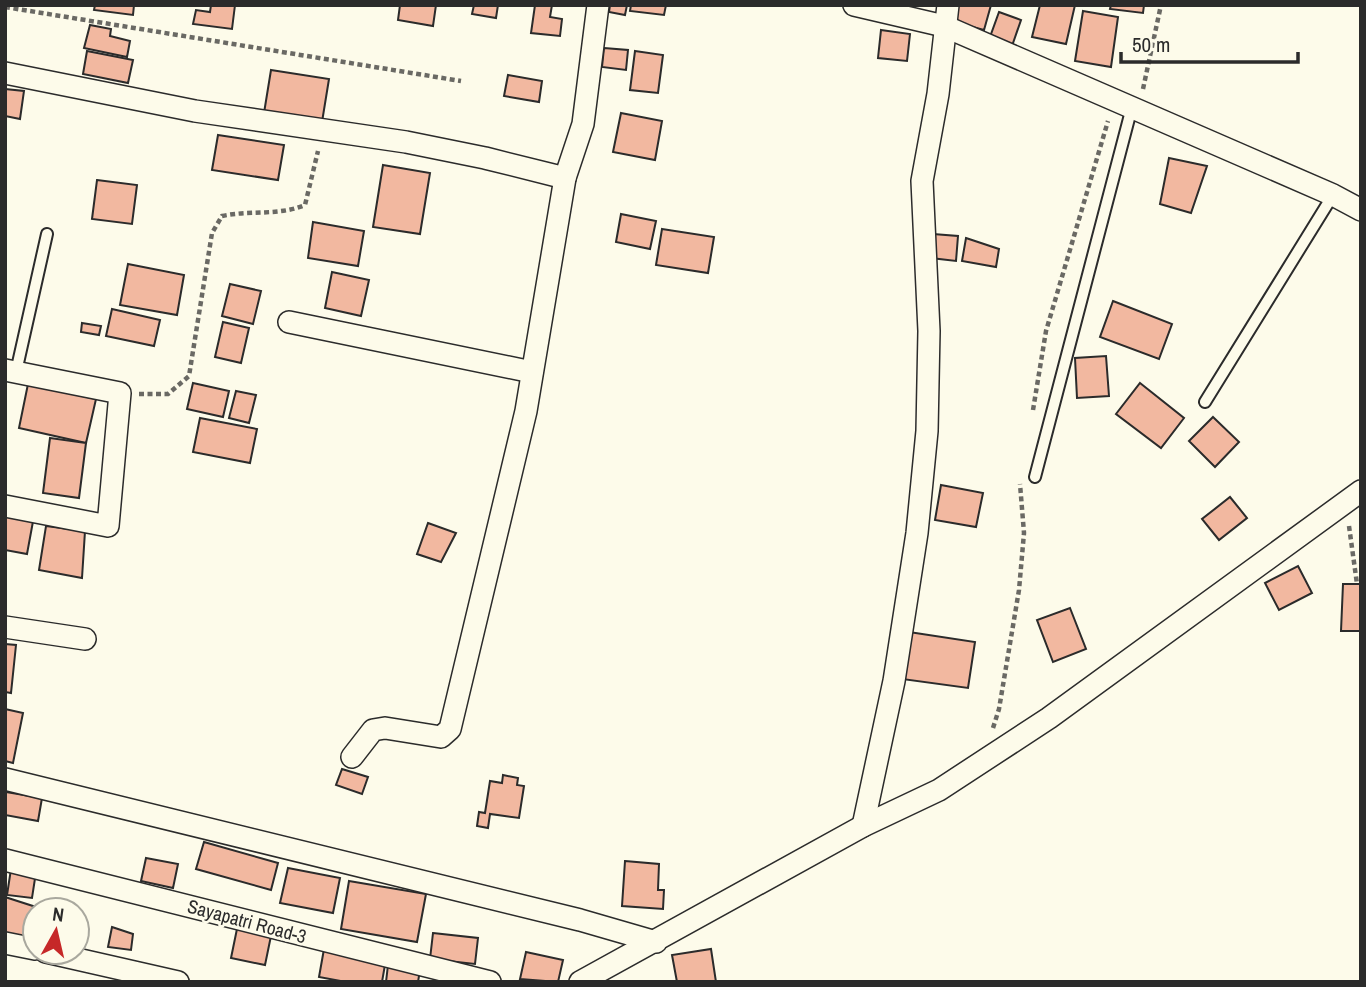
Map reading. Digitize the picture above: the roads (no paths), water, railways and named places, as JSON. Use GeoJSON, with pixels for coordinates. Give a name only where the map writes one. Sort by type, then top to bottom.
{"type":"FeatureCollection","features":[{"type":"Feature","properties":{"kind":"street"},"geometry":{"type":"LineString","coordinates":[[352,757],[373,730],[385,727],[441,737],[450,729],[526,411],[565,178],[583,124],[598,5]]}},
{"type":"Feature","properties":{"kind":"street"},"geometry":{"type":"LineString","coordinates":[[854,5],[946,15],[1123,104],[1333,195],[1361,210]]}},
{"type":"Feature","properties":{"kind":"street"},"geometry":{"type":"LineString","coordinates":[[863,826],[894,681],[917,533],[927,431],[929,331],[922,181],[938,94],[946,15]]}},
{"type":"Feature","properties":{"kind":"street"},"geometry":{"type":"LineString","coordinates":[[5,74],[195,111],[323,129],[485,158],[565,178]]}},
{"type":"Feature","properties":{"kind":"street"},"geometry":{"type":"LineString","coordinates":[[289,321],[532,372]]}},
{"type":"Feature","properties":{"kind":"street"},"geometry":{"type":"LineString","coordinates":[[5,506],[108,526],[120,393],[10,371]]}},
{"type":"Feature","properties":{"kind":"street"},"geometry":{"type":"LineString","coordinates":[[580,982],[863,826],[939,790],[1049,718],[1353,496]]}},
{"type":"Feature","properties":{"kind":"street"},"geometry":{"type":"LineString","coordinates":[[5,627],[85,639]]}},
{"type":"Feature","properties":{"kind":"street"},"geometry":{"type":"LineString","coordinates":[[5,779],[580,920],[656,942]]}},
{"type":"Feature","properties":{"kind":"street","name":"Sayapatri Road-3"},"geometry":{"type":"LineString","coordinates":[[5,860],[490,982]]}},
{"type":"Feature","properties":{"kind":"street"},"geometry":{"type":"LineString","coordinates":[[91,962],[178,982]]}},
{"type":"Feature","properties":{"kind":"lane"},"geometry":{"type":"LineString","coordinates":[[1034,477],[1123,104]]}},
{"type":"Feature","properties":{"kind":"lane"},"geometry":{"type":"LineString","coordinates":[[1205,402],[1333,195]]}},
{"type":"Feature","properties":{"kind":"lane"},"geometry":{"type":"LineString","coordinates":[[10,371],[47,234]]}}]}
